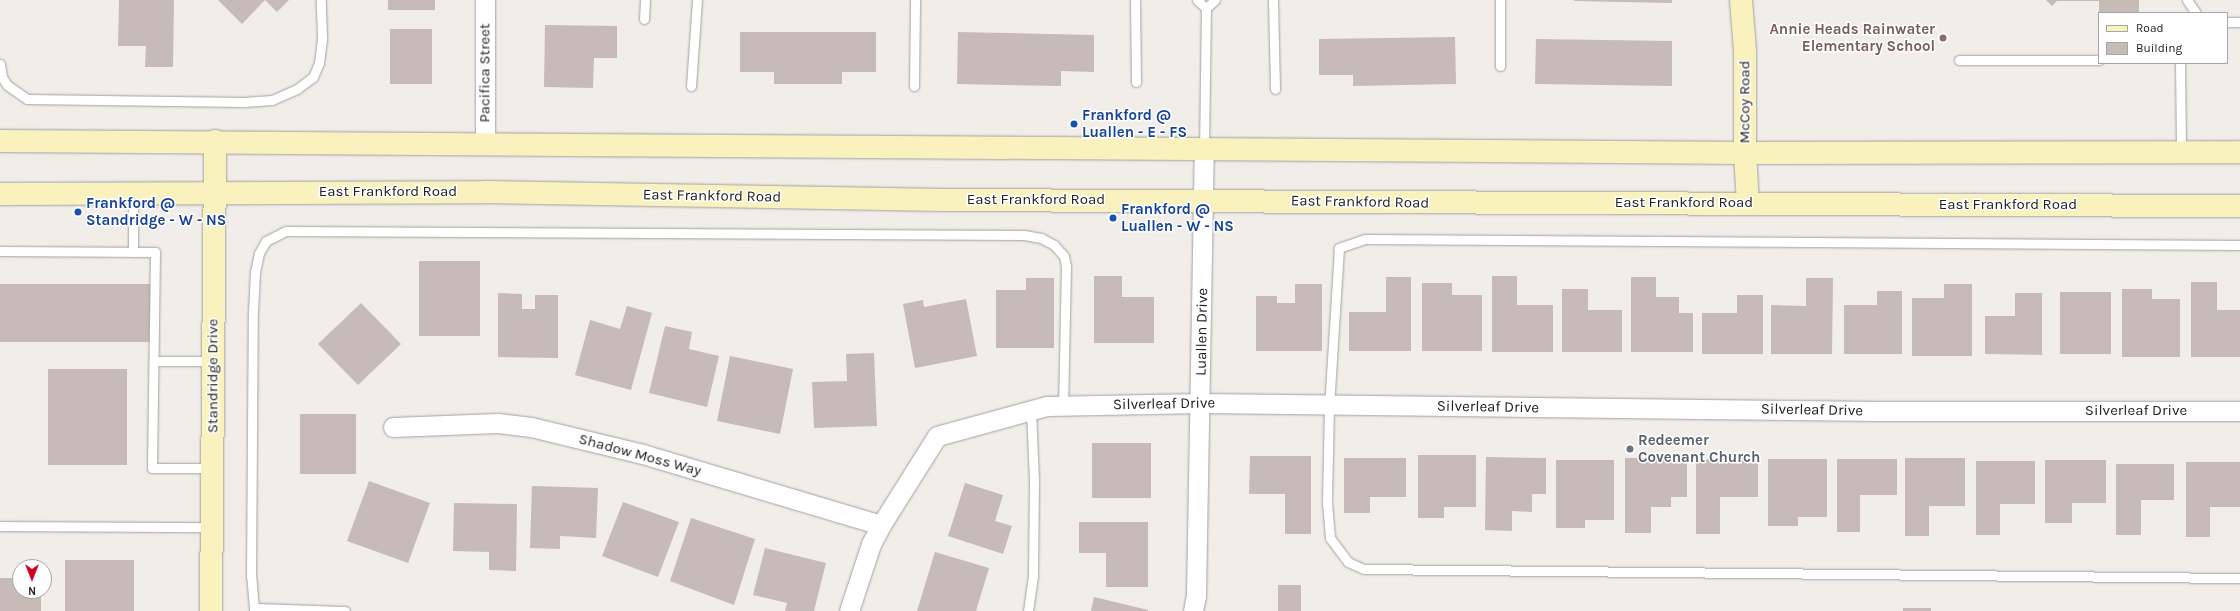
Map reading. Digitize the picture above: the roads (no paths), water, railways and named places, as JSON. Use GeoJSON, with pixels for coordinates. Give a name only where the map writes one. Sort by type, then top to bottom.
{"type":"FeatureCollection","features":[{"type":"Feature","properties":{"kind":"main road","name":"McCoy Road"},"geometry":{"type":"LineString","coordinates":[[1741,0],[1745,51],[1745,153],[1748,203]]}},
{"type":"Feature","properties":{"kind":"main road"},"geometry":{"type":"LineString","coordinates":[[0,141],[215,141],[485,145],[1745,153],[2240,152]]}},
{"type":"Feature","properties":{"kind":"main road","name":"Standridge Drive"},"geometry":{"type":"LineString","coordinates":[[211,611],[215,141]]}},
{"type":"Feature","properties":{"kind":"main road","name":"East Frankford Road"},"geometry":{"type":"LineString","coordinates":[[0,194],[133,192],[485,192],[943,200],[1204,200],[1494,203],[2240,206]]}},
{"type":"Feature","properties":{"kind":"street","name":"Pacifica Street"},"geometry":{"type":"LineString","coordinates":[[485,0],[485,145]]}},
{"type":"Feature","properties":{"kind":"street","name":"Luallen Drive"},"geometry":{"type":"LineString","coordinates":[[1193,611],[1196,596],[1201,403],[1204,149]]}},
{"type":"Feature","properties":{"kind":"street","name":"Silverleaf Drive"},"geometry":{"type":"LineString","coordinates":[[850,611],[871,544],[881,525],[937,436],[1047,406],[1201,403],[1880,411],[2240,411]]}},
{"type":"Feature","properties":{"kind":"street","name":"Shadow Moss Way"},"geometry":{"type":"LineString","coordinates":[[393,427],[498,423],[531,427],[643,454],[881,525]]}},
{"type":"Feature","properties":{"kind":"lane"},"geometry":{"type":"LineString","coordinates":[[0,64],[2,77],[7,85],[27,99],[244,102],[272,100],[297,89],[313,77],[319,63],[322,37],[321,0]]}},
{"type":"Feature","properties":{"kind":"lane"},"geometry":{"type":"LineString","coordinates":[[644,19],[645,0]]}},
{"type":"Feature","properties":{"kind":"lane"},"geometry":{"type":"LineString","coordinates":[[691,86],[697,0]]}},
{"type":"Feature","properties":{"kind":"lane"},"geometry":{"type":"LineString","coordinates":[[914,86],[915,0]]}},
{"type":"Feature","properties":{"kind":"lane"},"geometry":{"type":"LineString","coordinates":[[1135,0],[1136,82]]}},
{"type":"Feature","properties":{"kind":"lane"},"geometry":{"type":"LineString","coordinates":[[1196,0],[1206,8]]}},
{"type":"Feature","properties":{"kind":"lane"},"geometry":{"type":"LineString","coordinates":[[1204,149],[1206,8],[1215,0]]}},
{"type":"Feature","properties":{"kind":"lane"},"geometry":{"type":"LineString","coordinates":[[1273,0],[1274,89]]}},
{"type":"Feature","properties":{"kind":"lane"},"geometry":{"type":"LineString","coordinates":[[1500,0],[1500,66]]}},
{"type":"Feature","properties":{"kind":"lane"},"geometry":{"type":"LineString","coordinates":[[2187,0],[2195,12]]}},
{"type":"Feature","properties":{"kind":"lane"},"geometry":{"type":"LineString","coordinates":[[2228,22],[2240,22]]}},
{"type":"Feature","properties":{"kind":"lane"},"geometry":{"type":"LineString","coordinates":[[1959,60],[2098,60]]}},
{"type":"Feature","properties":{"kind":"lane"},"geometry":{"type":"LineString","coordinates":[[2180,64],[2181,151]]}},
{"type":"Feature","properties":{"kind":"lane"},"geometry":{"type":"LineString","coordinates":[[133,192],[134,252]]}},
{"type":"Feature","properties":{"kind":"lane"},"geometry":{"type":"LineString","coordinates":[[345,611],[254,609],[251,568],[253,312],[256,272],[259,253],[266,241],[286,231],[1024,235],[1041,238],[1054,245],[1064,256],[1066,266],[1064,406]]}},
{"type":"Feature","properties":{"kind":"lane"},"geometry":{"type":"LineString","coordinates":[[2240,245],[1365,239],[1339,248],[1329,405],[1327,503],[1330,538],[1348,562],[1364,569],[2240,578]]}},
{"type":"Feature","properties":{"kind":"lane"},"geometry":{"type":"LineString","coordinates":[[0,251],[155,252],[152,468],[212,468]]}},
{"type":"Feature","properties":{"kind":"lane"},"geometry":{"type":"LineString","coordinates":[[154,361],[213,361]]}},
{"type":"Feature","properties":{"kind":"lane"},"geometry":{"type":"LineString","coordinates":[[1028,611],[1033,576],[1034,480],[1031,411]]}},
{"type":"Feature","properties":{"kind":"lane"},"geometry":{"type":"LineString","coordinates":[[0,526],[212,528]]}},
{"type":"Feature","properties":{"kind":"place","name":"Annie Heads Rainwater Elementary School"},"geometry":{"type":"Point","coordinates":[1943,38]}},
{"type":"Feature","properties":{"kind":"place","name":"Frankford @ Luallen - E - FS"},"geometry":{"type":"Point","coordinates":[1074,124]}},
{"type":"Feature","properties":{"kind":"place","name":"Frankford @ Standridge - W - NS"},"geometry":{"type":"Point","coordinates":[78,212]}},
{"type":"Feature","properties":{"kind":"place","name":"Frankford @ Luallen - W - NS"},"geometry":{"type":"Point","coordinates":[1113,218]}},
{"type":"Feature","properties":{"kind":"place","name":"Redeemer Covenant Church"},"geometry":{"type":"Point","coordinates":[1630,449]}}]}
